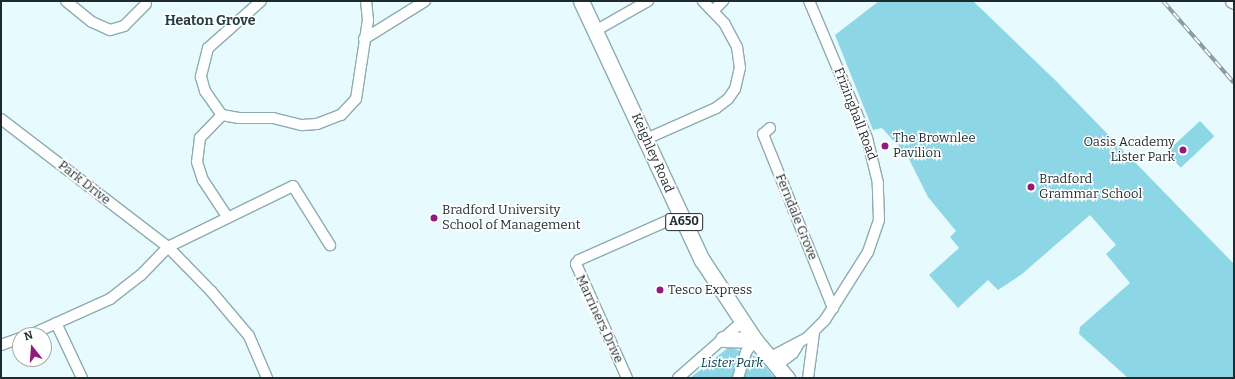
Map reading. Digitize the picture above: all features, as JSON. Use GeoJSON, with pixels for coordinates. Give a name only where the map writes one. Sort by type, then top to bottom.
{"type":"FeatureCollection","features":[{"type":"Feature","properties":{"kind":"highway","name":"Keighley Road"},"geometry":{"type":"LineString","coordinates":[[581,1],[702,260],[742,322],[772,362],[787,378]]}},
{"type":"Feature","properties":{"kind":"highway"},"geometry":{"type":"LineString","coordinates":[[723,339],[755,340]]}},
{"type":"Feature","properties":{"kind":"street"},"geometry":{"type":"LineString","coordinates":[[66,1],[92,22],[110,30],[124,26],[146,4]]}},
{"type":"Feature","properties":{"kind":"street"},"geometry":{"type":"LineString","coordinates":[[261,1],[208,48],[201,77],[205,91],[222,114],[239,118],[273,118],[302,125],[318,124],[341,115],[356,99],[368,20],[366,1]]}},
{"type":"Feature","properties":{"kind":"street"},"geometry":{"type":"LineString","coordinates":[[364,39],[426,1]]}},
{"type":"Feature","properties":{"kind":"street"},"geometry":{"type":"LineString","coordinates":[[595,30],[648,1]]}},
{"type":"Feature","properties":{"kind":"street"},"geometry":{"type":"LineString","coordinates":[[646,139],[716,108],[728,99],[735,89],[740,58],[732,35],[714,10],[703,1]]}},
{"type":"Feature","properties":{"kind":"street"},"geometry":{"type":"LineString","coordinates":[[714,10],[723,1]]}},
{"type":"Feature","properties":{"kind":"street","name":"Frizinghall Road"},"geometry":{"type":"LineString","coordinates":[[772,362],[814,333],[833,308],[859,269],[876,236],[880,204],[875,168],[867,138],[809,1]]}},
{"type":"Feature","properties":{"kind":"street"},"geometry":{"type":"LineString","coordinates":[[222,114],[200,138],[197,162],[203,180],[228,218]]}},
{"type":"Feature","properties":{"kind":"street","name":"Park Drive"},"geometry":{"type":"LineString","coordinates":[[1,119],[168,247],[211,291],[249,336],[268,378]]}},
{"type":"Feature","properties":{"kind":"street","name":"Ferndale Grove"},"geometry":{"type":"LineString","coordinates":[[770,128],[763,134],[833,308]]}},
{"type":"Feature","properties":{"kind":"street"},"geometry":{"type":"LineString","coordinates":[[47,327],[110,299],[141,275],[168,247],[292,186],[330,245]]}},
{"type":"Feature","properties":{"kind":"street","name":"Marriners Drive"},"geometry":{"type":"LineString","coordinates":[[627,378],[576,264],[578,260],[667,221]]}},
{"type":"Feature","properties":{"kind":"street"},"geometry":{"type":"LineString","coordinates":[[678,378],[742,322]]}},
{"type":"Feature","properties":{"kind":"street"},"geometry":{"type":"LineString","coordinates":[[56,323],[82,378]]}},
{"type":"Feature","properties":{"kind":"street","name":"Frizinghall Road"},"geometry":{"type":"LineString","coordinates":[[808,378],[814,333]]}},
{"type":"Feature","properties":{"kind":"street"},"geometry":{"type":"LineString","coordinates":[[737,378],[746,352],[755,340]]}},
{"type":"Feature","properties":{"kind":"street"},"geometry":{"type":"LineString","coordinates":[[1,345],[12,341]]}},
{"type":"Feature","properties":{"kind":"green space","name":"Bradford Grammar School"},"geometry":{"type":"Polygon","coordinates":[[[879,1],[973,1],[1055,80],[1234,264],[1234,378],[1128,378],[1079,334],[1080,327],[1130,283],[1106,254],[1116,245],[1090,215],[1022,274],[998,290],[988,280],[958,308],[929,275],[959,248],[950,237],[956,231],[928,197],[908,157],[882,128],[873,130],[835,35],[879,1]]]}},
{"type":"Feature","properties":{"kind":"green space"},"geometry":{"type":"Polygon","coordinates":[[[1200,121],[1214,136],[1181,168],[1166,152],[1200,121]]]}},
{"type":"Feature","properties":{"kind":"green space","name":"Lister Park"},"geometry":{"type":"Polygon","coordinates":[[[729,347],[757,357],[775,378],[690,378],[729,347]]]}},
{"type":"Feature","properties":{"kind":"railway"},"geometry":{"type":"LineString","coordinates":[[1163,1],[1234,83]]}},
{"type":"Feature","properties":{"kind":"place","name":"The Brownlee Pavilion"},"geometry":{"type":"Point","coordinates":[885,146]}},
{"type":"Feature","properties":{"kind":"place","name":"Oasis Academy Lister Park"},"geometry":{"type":"Point","coordinates":[1183,150]}},
{"type":"Feature","properties":{"kind":"place","name":"Bradford Grammar School"},"geometry":{"type":"Point","coordinates":[1031,187]}},
{"type":"Feature","properties":{"kind":"place","name":"Bradford University School of Management"},"geometry":{"type":"Point","coordinates":[434,218]}},
{"type":"Feature","properties":{"kind":"place","name":"Tesco Express"},"geometry":{"type":"Point","coordinates":[660,290]}},
{"type":"Feature","properties":{"kind":"district","name":"Heaton Grove"},"geometry":{"type":"Point","coordinates":[210,21]}}]}
